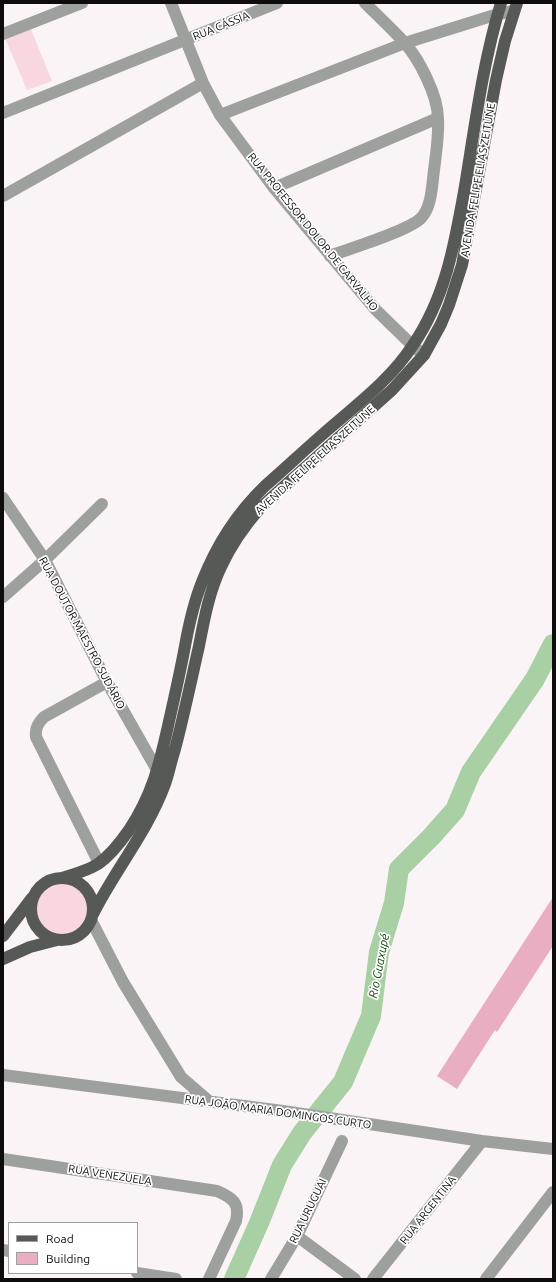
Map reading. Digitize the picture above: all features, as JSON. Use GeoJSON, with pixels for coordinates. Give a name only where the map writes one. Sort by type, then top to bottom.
{"type":"FeatureCollection","features":[{"type":"Feature","properties":{"kind":"main road","name":"AVENIDA FELIPE ELIAS ZEITUNE"},"geometry":{"type":"LineString","coordinates":[[92,917],[103,894],[141,834],[166,783],[209,602],[221,568],[230,551],[248,522],[261,507],[392,390],[424,355],[441,324],[449,306],[462,265],[496,80],[515,7]]}},
{"type":"Feature","properties":{"kind":"main road","name":"AVENIDA FELIPE ELIAS ZEITUNE"},"geometry":{"type":"LineString","coordinates":[[62,878],[80,873],[99,863],[114,849],[133,824],[151,790],[157,772],[195,602],[215,553],[235,518],[250,500],[265,486],[384,381],[412,346],[428,321],[435,306],[450,263],[484,77],[500,8]]}},
{"type":"Feature","properties":{"kind":"main road"},"geometry":{"type":"LineString","coordinates":[[3,936],[34,895],[43,884],[62,878],[75,881],[85,889],[92,900],[92,917],[88,926],[79,936],[64,941],[44,935],[34,924],[30,910],[34,895]]}},
{"type":"Feature","properties":{"kind":"main road"},"geometry":{"type":"LineString","coordinates":[[3,959],[30,947],[57,940]]}},
{"type":"Feature","properties":{"kind":"street"},"geometry":{"type":"LineString","coordinates":[[3,34],[82,3]]}},
{"type":"Feature","properties":{"kind":"street","name":"RUA PROFESSOR DOLOR DE CARVALHO"},"geometry":{"type":"LineString","coordinates":[[171,3],[203,83],[220,115],[274,188],[330,256],[376,310],[412,346],[424,355]]}},
{"type":"Feature","properties":{"kind":"street","name":"RUA CÁSSIA"},"geometry":{"type":"LineString","coordinates":[[3,113],[186,41],[277,3]]}},
{"type":"Feature","properties":{"kind":"street"},"geometry":{"type":"LineString","coordinates":[[330,256],[409,227],[422,217],[427,210],[430,197],[436,156],[438,118],[434,96],[430,85],[405,43],[365,3]]}},
{"type":"Feature","properties":{"kind":"street"},"geometry":{"type":"LineString","coordinates":[[220,115],[405,43],[500,8],[515,7]]}},
{"type":"Feature","properties":{"kind":"street"},"geometry":{"type":"LineString","coordinates":[[3,196],[203,83]]}},
{"type":"Feature","properties":{"kind":"street"},"geometry":{"type":"LineString","coordinates":[[274,188],[438,118]]}},
{"type":"Feature","properties":{"kind":"street","name":"RUA DOUTOR MAESTRO SUDÁRIO"},"geometry":{"type":"LineString","coordinates":[[3,498],[45,560],[106,682],[157,772],[166,783]]}},
{"type":"Feature","properties":{"kind":"street"},"geometry":{"type":"LineString","coordinates":[[3,597],[45,560],[102,504]]}},
{"type":"Feature","properties":{"kind":"street"},"geometry":{"type":"LineString","coordinates":[[99,863],[36,737],[36,732],[39,722],[44,717],[106,682]]}},
{"type":"Feature","properties":{"kind":"street"},"geometry":{"type":"LineString","coordinates":[[92,917],[123,982],[181,1077],[210,1102]]}},
{"type":"Feature","properties":{"kind":"street","name":"RUA JOÃO MARIA DOMINGOS CURTO"},"geometry":{"type":"LineString","coordinates":[[3,1075],[283,1111],[482,1141],[553,1150]]}},
{"type":"Feature","properties":{"kind":"street"},"geometry":{"type":"LineString","coordinates":[[178,1098],[181,1077]]}},
{"type":"Feature","properties":{"kind":"street","name":"RUA URUGUAI"},"geometry":{"type":"LineString","coordinates":[[271,1279],[297,1236],[342,1140]]}},
{"type":"Feature","properties":{"kind":"street","name":"RUA ARGENTINA"},"geometry":{"type":"LineString","coordinates":[[373,1279],[482,1141]]}},
{"type":"Feature","properties":{"kind":"street","name":"RUA VENEZUELA"},"geometry":{"type":"LineString","coordinates":[[3,1159],[217,1192],[226,1195],[237,1206],[238,1212],[236,1221],[209,1279]]}},
{"type":"Feature","properties":{"kind":"street"},"geometry":{"type":"LineString","coordinates":[[486,1279],[553,1192]]}},
{"type":"Feature","properties":{"kind":"street"},"geometry":{"type":"LineString","coordinates":[[297,1236],[355,1279]]}},
{"type":"Feature","properties":{"kind":"street"},"geometry":{"type":"LineString","coordinates":[[138,1272],[176,1279]]}},
{"type":"Feature","properties":{"kind":"shaded area"},"geometry":{"type":"Polygon","coordinates":[[[30,27],[52,81],[27,90],[4,36],[30,27]]]}},
{"type":"Feature","properties":{"kind":"shaded area"},"geometry":{"type":"Polygon","coordinates":[[[57,883],[67,883],[81,890],[88,904],[88,914],[81,928],[67,935],[57,935],[47,931],[40,924],[36,914],[36,904],[40,894],[47,887],[57,883]]]}},
{"type":"Feature","properties":{"kind":"building"},"geometry":{"type":"Polygon","coordinates":[[[553,897],[553,946],[497,1032],[495,1030],[457,1089],[437,1076],[553,897]]]}},
{"type":"Feature","properties":{"kind":"waterway","name":"Rio Guaxupé"},"geometry":{"type":"LineString","coordinates":[[234,1279],[259,1223],[282,1165],[302,1133],[343,1082],[371,1016],[379,952],[394,903],[399,869],[455,810],[471,772],[535,679],[553,644]]}}]}
